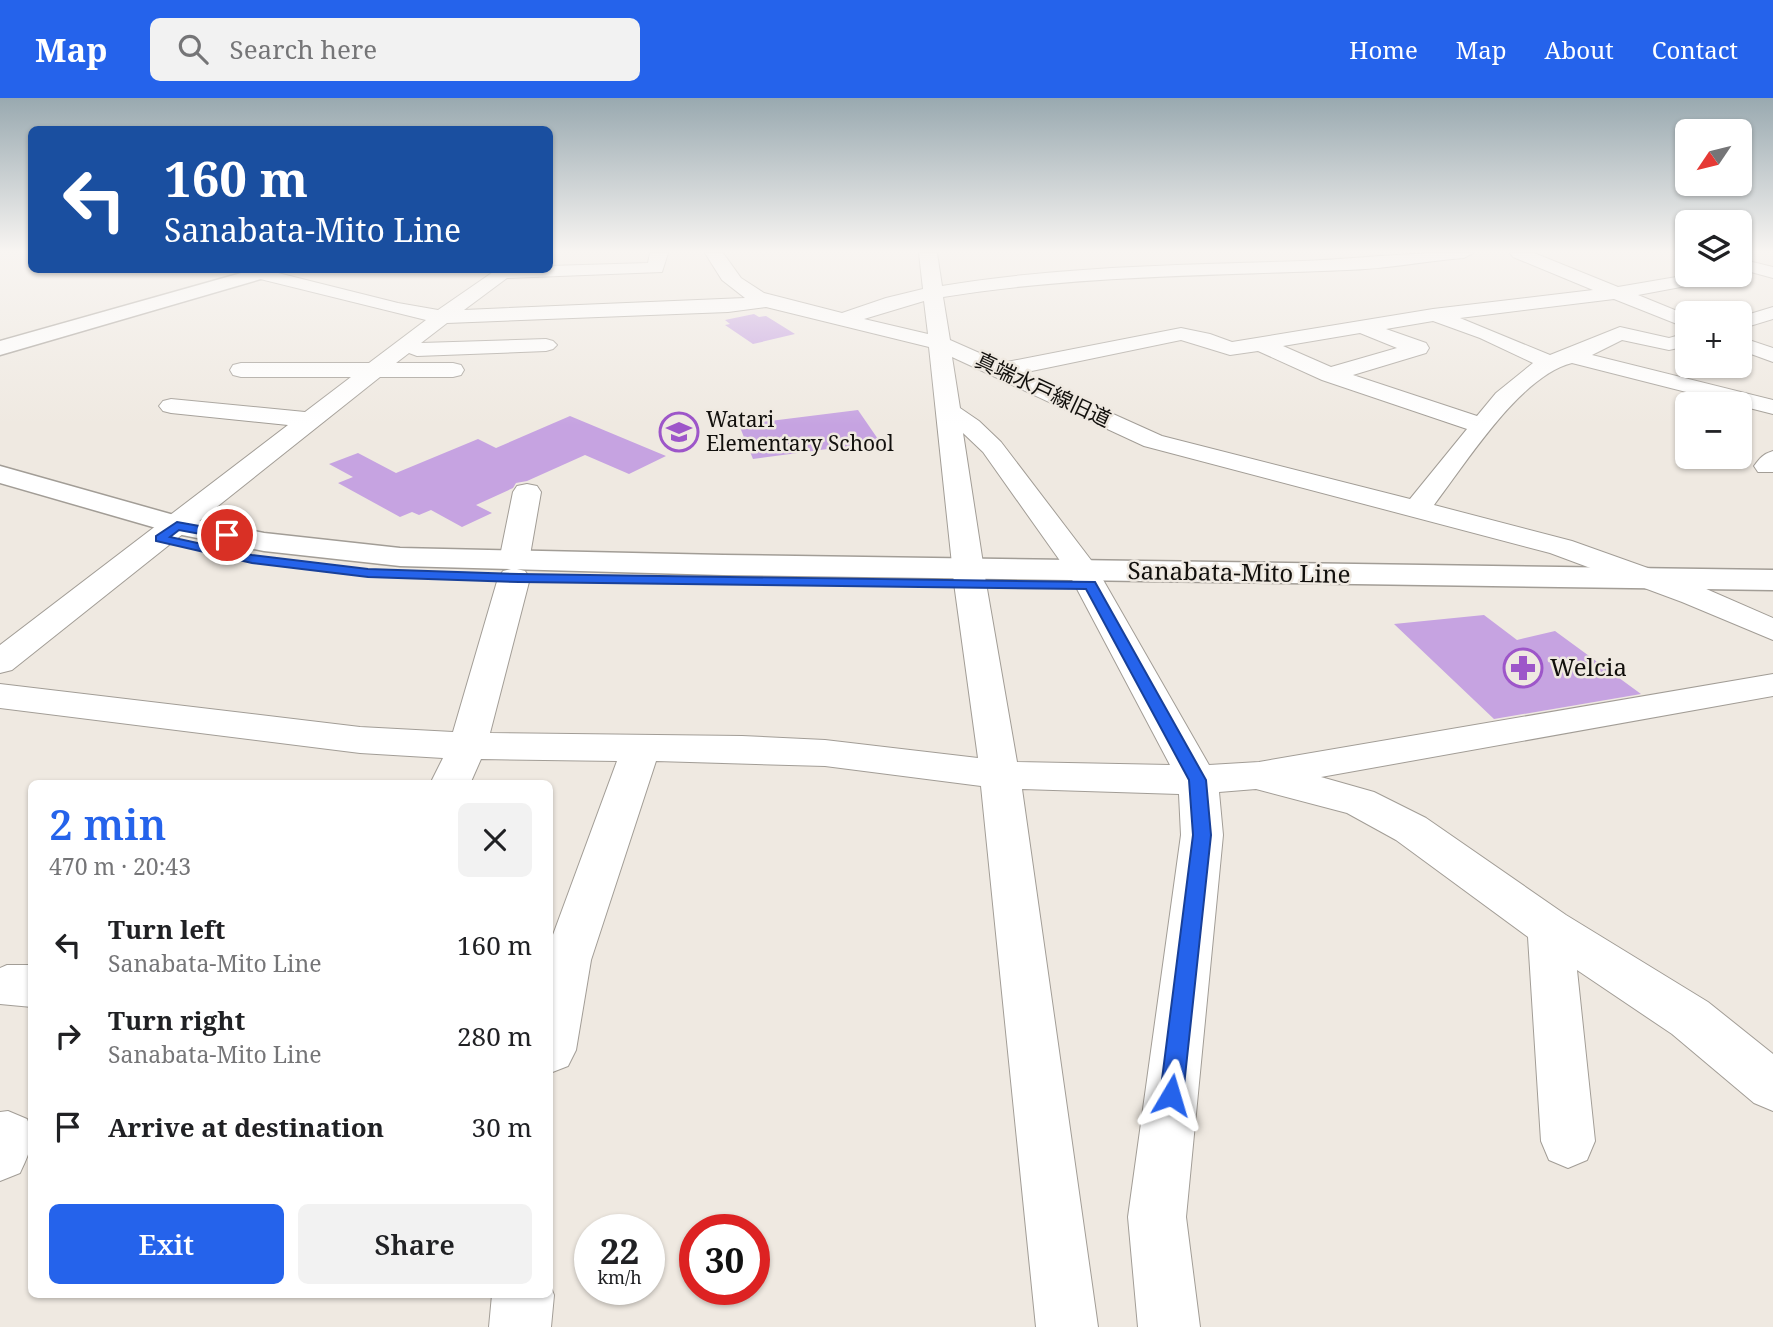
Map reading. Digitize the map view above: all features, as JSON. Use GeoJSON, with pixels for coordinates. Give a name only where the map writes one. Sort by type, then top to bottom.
{"type":"FeatureCollection","features":[{"type":"Feature","properties":{"kind":"main road"},"geometry":{"type":"LineString","coordinates":[[0,348],[129,310]]}},
{"type":"Feature","properties":{"kind":"main road","name":"Sanabata-Mito Line"},"geometry":{"type":"LineString","coordinates":[[0,474],[169,532]]}},
{"type":"Feature","properties":{"kind":"main road","name":"Sanabata-Mito Line"},"geometry":{"type":"LineString","coordinates":[[0,494],[169,532],[514,569],[1087,578],[1773,596]]}},
{"type":"Feature","properties":{"kind":"main road","name":"Sanabata-Mito Line"},"geometry":{"type":"LineString","coordinates":[[1087,578],[1773,580]]}},
{"type":"Feature","properties":{"kind":"street","name":"真端水戸線旧道"},"geometry":{"type":"LineString","coordinates":[[405,310],[442,317],[615,310]]}},
{"type":"Feature","properties":{"kind":"street"},"geometry":{"type":"LineString","coordinates":[[0,662],[451,310]]}},
{"type":"Feature","properties":{"kind":"street","name":"真端水戸線旧道"},"geometry":{"type":"LineString","coordinates":[[804,310],[939,343],[1153,441],[1237,465],[1418,508],[1561,547],[1651,578],[1773,630]]}},
{"type":"Feature","properties":{"kind":"street"},"geometry":{"type":"LineString","coordinates":[[844,320],[866,310]]}},
{"type":"Feature","properties":{"kind":"street"},"geometry":{"type":"LineString","coordinates":[[936,310],[970,576],[1000,775],[1067,1327]]}},
{"type":"Feature","properties":{"kind":"street"},"geometry":{"type":"LineString","coordinates":[[1002,370],[1181,334],[1203,338],[1230,349],[1472,310]]}},
{"type":"Feature","properties":{"kind":"street"},"geometry":{"type":"LineString","coordinates":[[1658,310],[1675,317]]}},
{"type":"Feature","properties":{"kind":"street"},"geometry":{"type":"LineString","coordinates":[[1752,319],[1773,313]]}},
{"type":"Feature","properties":{"kind":"street"},"geometry":{"type":"LineString","coordinates":[[1433,315],[1560,359],[1773,407]]}},
{"type":"Feature","properties":{"kind":"street"},"geometry":{"type":"LineString","coordinates":[[1330,375],[1418,348],[1361,327]]}},
{"type":"Feature","properties":{"kind":"street"},"geometry":{"type":"LineString","coordinates":[[1418,508],[1504,398],[1560,359],[1620,333],[1675,343]]}},
{"type":"Feature","properties":{"kind":"street"},"geometry":{"type":"LineString","coordinates":[[1260,344],[1330,375],[1483,426]]}},
{"type":"Feature","properties":{"kind":"street"},"geometry":{"type":"LineString","coordinates":[[400,351],[546,345]]}},
{"type":"Feature","properties":{"kind":"street"},"geometry":{"type":"LineString","coordinates":[[1752,348],[1773,356]]}},
{"type":"Feature","properties":{"kind":"street"},"geometry":{"type":"LineString","coordinates":[[1752,364],[1773,369]]}},
{"type":"Feature","properties":{"kind":"street"},"geometry":{"type":"LineString","coordinates":[[242,370],[453,370]]}},
{"type":"Feature","properties":{"kind":"street"},"geometry":{"type":"LineString","coordinates":[[171,406],[312,420]]}},
{"type":"Feature","properties":{"kind":"street"},"geometry":{"type":"LineString","coordinates":[[949,412],[970,426],[992,447],[1087,578],[1198,780],[1202,835],[1157,1217],[1169,1327]]}},
{"type":"Feature","properties":{"kind":"street"},"geometry":{"type":"LineString","coordinates":[[452,780],[468,746],[514,569],[527,492]]}},
{"type":"Feature","properties":{"kind":"street"},"geometry":{"type":"LineString","coordinates":[[0,696],[282,733],[468,746],[640,750],[742,749],[825,753],[1000,775],[1198,780],[1256,775],[1773,685]]}},
{"type":"Feature","properties":{"kind":"street"},"geometry":{"type":"LineString","coordinates":[[553,1032],[566,960],[640,750]]}},
{"type":"Feature","properties":{"kind":"street"},"geometry":{"type":"LineString","coordinates":[[1256,775],[1360,802],[1411,829],[1550,928],[1690,1018],[1773,1086]]}},
{"type":"Feature","properties":{"kind":"street"},"geometry":{"type":"LineString","coordinates":[[1550,928],[1568,1141]]}},
{"type":"Feature","properties":{"kind":"street"},"geometry":{"type":"LineString","coordinates":[[0,1139],[8,1138],[0,1154]]}},
{"type":"Feature","properties":{"kind":"street"},"geometry":{"type":"LineString","coordinates":[[520,1327],[523,1298]]}},
{"type":"Feature","properties":{"kind":"building"},"geometry":{"type":"Polygon","coordinates":[[[754,314],[759,317],[766,316],[795,334],[753,344],[725,325],[730,324],[725,320],[754,314]]]}},
{"type":"Feature","properties":{"kind":"building"},"geometry":{"type":"Polygon","coordinates":[[[858,410],[880,442],[753,459],[739,425],[858,410]]]}},
{"type":"Feature","properties":{"kind":"building"},"geometry":{"type":"Polygon","coordinates":[[[570,416],[666,456],[629,474],[585,455],[527,481],[516,483],[513,488],[476,505],[492,513],[462,527],[431,510],[419,515],[412,512],[400,517],[338,483],[353,477],[329,464],[358,453],[396,473],[478,439],[496,448],[570,416]]]}},
{"type":"Feature","properties":{"kind":"building","name":"Welcia"},"geometry":{"type":"Polygon","coordinates":[[[1484,615],[1517,640],[1555,631],[1641,694],[1494,719],[1394,624],[1484,615]]]}},
{"type":"Feature","properties":{"kind":"place","name":"Watari Elementary School"},"geometry":{"type":"Point","coordinates":[679,432]}},
{"type":"Feature","properties":{"kind":"place","name":"Welcia"},"geometry":{"type":"Point","coordinates":[1523,668]}},
{"type":"Feature","properties":{"kind":"route"},"geometry":{"type":"LineString","coordinates":[[227,535],[177,525],[160,539],[252,559],[368,573],[519,578],[1090,585],[1198,780],[1202,835],[1171,1095]]}}]}
